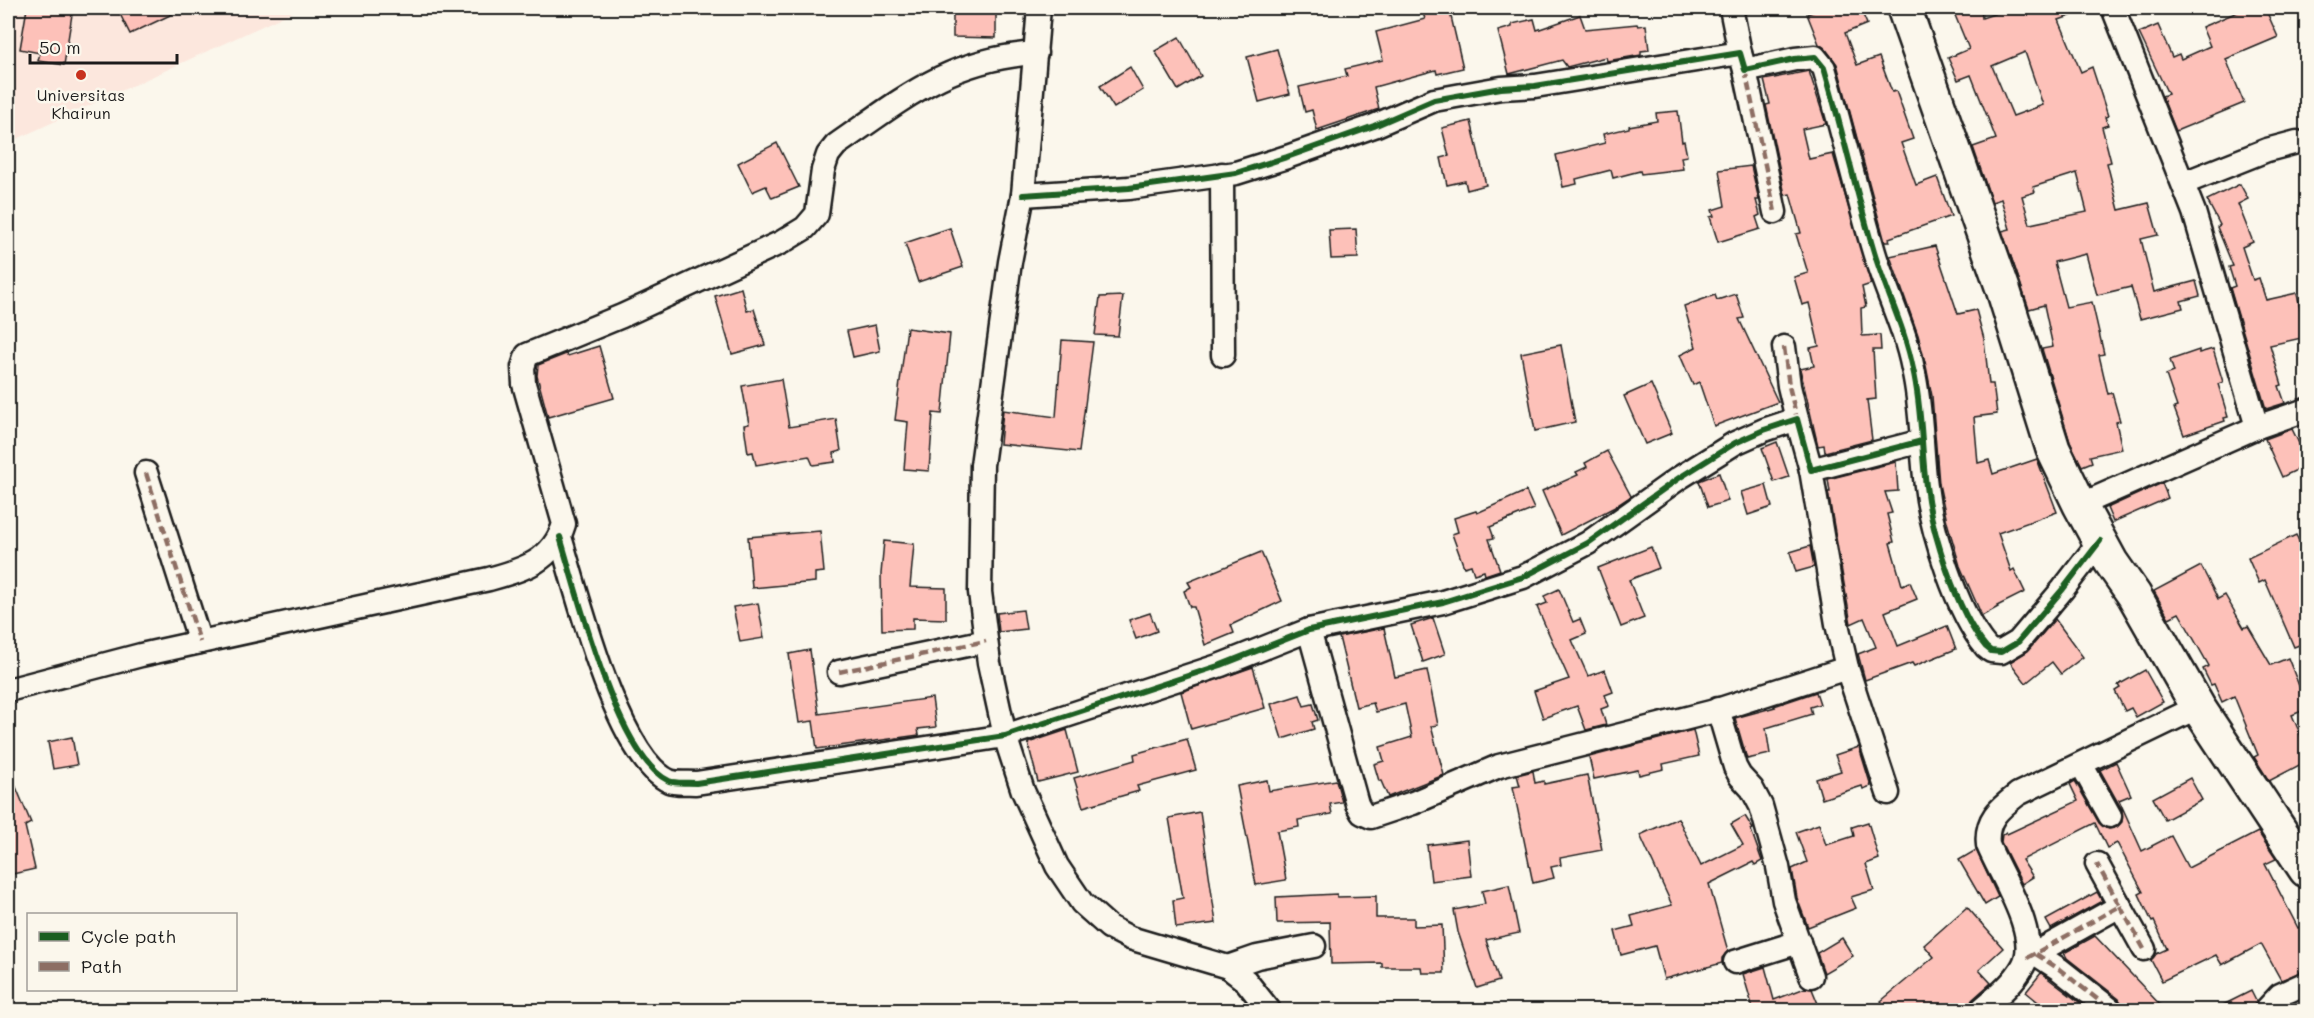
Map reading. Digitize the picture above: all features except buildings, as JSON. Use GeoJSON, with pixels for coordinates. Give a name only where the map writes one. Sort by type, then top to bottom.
{"type":"FeatureCollection","features":[{"type":"Feature","properties":{"kind":"highway"},"geometry":{"type":"LineString","coordinates":[[1904,8],[2003,289],[2053,449],[2079,505],[2198,707],[2302,852]]}},
{"type":"Feature","properties":{"kind":"street"},"geometry":{"type":"LineString","coordinates":[[1040,8],[1023,195],[1010,262],[982,465],[980,592],[989,663],[1005,736],[1023,791],[1057,866],[1082,903],[1109,927],[1130,938],[1228,968],[1246,981],[1269,1011]]}},
{"type":"Feature","properties":{"kind":"street"},"geometry":{"type":"LineString","coordinates":[[1731,8],[1775,212]]}},
{"type":"Feature","properties":{"kind":"street"},"geometry":{"type":"LineString","coordinates":[[2113,8],[2184,183],[2257,426]]}},
{"type":"Feature","properties":{"kind":"street"},"geometry":{"type":"LineString","coordinates":[[8,690],[200,642],[523,570],[552,548],[561,537],[564,524],[524,384],[523,367],[527,355],[622,316],[782,242],[805,228],[817,213],[823,170],[828,155],[836,145],[940,76],[990,58],[1036,53]]}},
{"type":"Feature","properties":{"kind":"street"},"geometry":{"type":"LineString","coordinates":[[1023,195],[1129,188],[1236,173],[1374,126],[1434,100],[1501,88],[1743,62],[1809,57],[1819,60],[1824,68],[1875,254],[1898,316],[1913,369],[1920,407],[1927,497],[1938,541],[1961,603],[1980,640],[1990,651],[2007,650],[2018,642],[2063,590],[2106,551]]}},
{"type":"Feature","properties":{"kind":"street"},"geometry":{"type":"LineString","coordinates":[[2184,183],[2267,150],[2297,142]]}},
{"type":"Feature","properties":{"kind":"street"},"geometry":{"type":"LineString","coordinates":[[1222,174],[1223,355]]}},
{"type":"Feature","properties":{"kind":"street"},"geometry":{"type":"LineString","coordinates":[[1784,347],[1789,386],[1811,470],[1837,624],[1847,668],[1888,793]]}},
{"type":"Feature","properties":{"kind":"street"},"geometry":{"type":"LineString","coordinates":[[2079,505],[2257,426],[2307,410]]}},
{"type":"Feature","properties":{"kind":"street"},"geometry":{"type":"LineString","coordinates":[[561,537],[607,691],[633,742],[650,768],[670,782],[696,783],[1005,736],[1221,665],[1309,630],[1443,602],[1523,577],[1588,543],[1679,478],[1735,443],[1797,419]]}},
{"type":"Feature","properties":{"kind":"street"},"geometry":{"type":"LineString","coordinates":[[1811,470],[1922,441]]}},
{"type":"Feature","properties":{"kind":"street"},"geometry":{"type":"LineString","coordinates":[[147,473],[200,642]]}},
{"type":"Feature","properties":{"kind":"street"},"geometry":{"type":"LineString","coordinates":[[1309,630],[1357,804],[1362,813],[1371,817],[1413,803],[1509,763],[1718,709],[1847,668]]}},
{"type":"Feature","properties":{"kind":"street"},"geometry":{"type":"LineString","coordinates":[[839,672],[986,641]]}},
{"type":"Feature","properties":{"kind":"street"},"geometry":{"type":"LineString","coordinates":[[2032,956],[2025,923],[1988,844],[1988,826],[1991,819],[2018,794],[2198,707]]}},
{"type":"Feature","properties":{"kind":"street"},"geometry":{"type":"LineString","coordinates":[[1718,709],[1735,767],[1752,789],[1761,806],[1778,867],[1784,901],[1811,976]]}},
{"type":"Feature","properties":{"kind":"street"},"geometry":{"type":"LineString","coordinates":[[2081,764],[2110,816]]}},
{"type":"Feature","properties":{"kind":"street"},"geometry":{"type":"LineString","coordinates":[[2097,864],[2144,949]]}},
{"type":"Feature","properties":{"kind":"street"},"geometry":{"type":"LineString","coordinates":[[1982,1011],[2011,982],[2032,956],[2120,906]]}},
{"type":"Feature","properties":{"kind":"street"},"geometry":{"type":"LineString","coordinates":[[1736,963],[1799,942]]}},
{"type":"Feature","properties":{"kind":"street"},"geometry":{"type":"LineString","coordinates":[[1228,968],[1257,957],[1314,946]]}},
{"type":"Feature","properties":{"kind":"street"},"geometry":{"type":"LineString","coordinates":[[2032,956],[2060,969],[2111,1011]]}},
{"type":"Feature","properties":{"kind":"street"},"geometry":{"type":"LineString","coordinates":[[2266,1011],[2280,995],[2307,983]]}},
{"type":"Feature","properties":{"kind":"shaded area","name":"Universitas Khairun"},"geometry":{"type":"Polygon","coordinates":[[[8,8],[301,8],[8,143],[8,8]]]}},
{"type":"Feature","properties":{"kind":"marked path"},"geometry":{"type":"LineString","coordinates":[[1745,70],[1775,212]]}},
{"type":"Feature","properties":{"kind":"marked path"},"geometry":{"type":"LineString","coordinates":[[1784,347],[1789,386],[1797,419]]}},
{"type":"Feature","properties":{"kind":"marked path"},"geometry":{"type":"LineString","coordinates":[[146,473],[200,642]]}},
{"type":"Feature","properties":{"kind":"marked path"},"geometry":{"type":"LineString","coordinates":[[839,672],[986,641]]}},
{"type":"Feature","properties":{"kind":"marked path"},"geometry":{"type":"LineString","coordinates":[[2027,958],[2120,906],[2097,864]]}},
{"type":"Feature","properties":{"kind":"marked path"},"geometry":{"type":"LineString","coordinates":[[2120,906],[2144,949]]}},
{"type":"Feature","properties":{"kind":"marked path"},"geometry":{"type":"LineString","coordinates":[[2036,954],[2111,1010]]}},
{"type":"Feature","properties":{"kind":"cycle path"},"geometry":{"type":"LineString","coordinates":[[1023,195],[1129,188],[1236,173],[1374,126],[1434,100],[1501,88],[1535,86],[1740,53],[1745,70],[1815,57],[1824,68],[1874,252],[1910,354],[1916,383],[1926,486],[1933,525],[1947,570],[1965,614],[1986,647],[1991,651],[2001,652],[2018,642],[2100,541]]}},
{"type":"Feature","properties":{"kind":"cycle path"},"geometry":{"type":"LineString","coordinates":[[560,537],[601,671],[632,740],[650,766],[669,781],[696,783],[1005,736],[1221,665],[1309,630],[1443,602],[1523,577],[1588,543],[1679,478],[1735,443],[1797,419],[1811,470],[1922,441]]}},
{"type":"Feature","properties":{"kind":"place","name":"Universitas Khairun"},"geometry":{"type":"Point","coordinates":[81,75]}}]}
